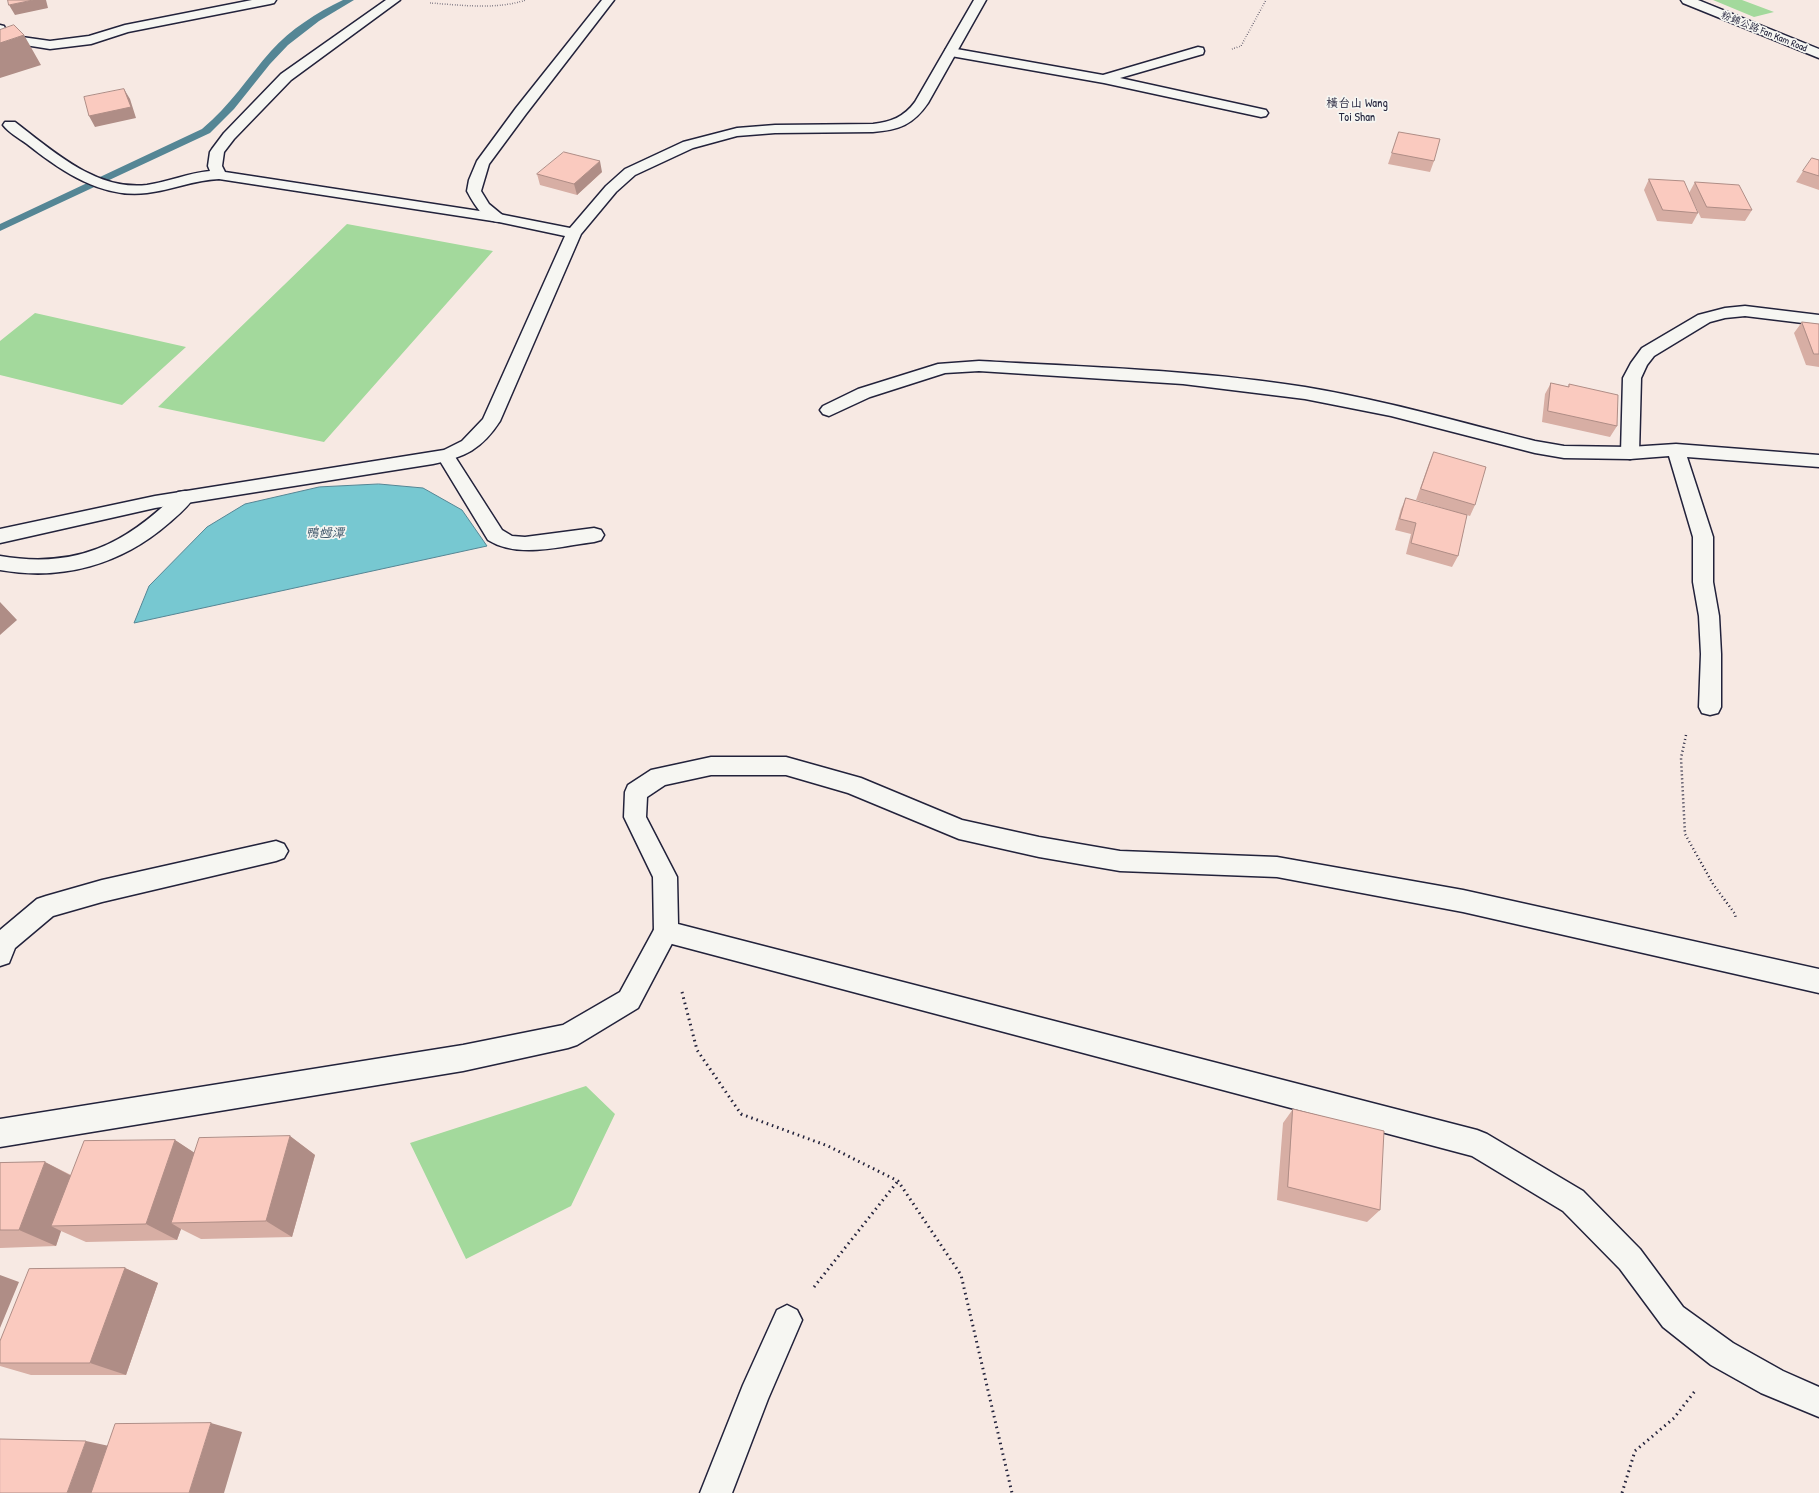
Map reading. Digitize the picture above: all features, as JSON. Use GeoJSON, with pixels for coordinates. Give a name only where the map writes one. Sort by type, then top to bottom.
{"type":"FeatureCollection","features":[{"type":"Feature","properties":{"kind":"street"},"geometry":{"type":"LineString","coordinates":[[0,29],[2,38],[50,45],[91,40],[125,29],[270,0]]}},
{"type":"Feature","properties":{"kind":"street"},"geometry":{"type":"LineString","coordinates":[[219,175],[215,166],[217,152],[229,136],[286,77],[394,0]]}},
{"type":"Feature","properties":{"kind":"street"},"geometry":{"type":"LineString","coordinates":[[499,218],[483,207],[474,191],[476,180],[482,164],[521,111],[608,0]]}},
{"type":"Feature","properties":{"kind":"street"},"geometry":{"type":"LineString","coordinates":[[0,536],[185,497],[446,456],[462,450],[474,443],[491,421],[574,234],[611,189],[630,172],[660,156],[688,145],[737,132],[775,129],[873,128],[887,127],[901,122],[910,116],[919,105],[952,52],[980,0]]}},
{"type":"Feature","properties":{"kind":"street","name":"粉錦公路 Fan Kam Road"},"geometry":{"type":"LineString","coordinates":[[1687,0],[1819,54]]}},
{"type":"Feature","properties":{"kind":"street"},"geometry":{"type":"LineString","coordinates":[[1104,79],[1198,51]]}},
{"type":"Feature","properties":{"kind":"street"},"geometry":{"type":"LineString","coordinates":[[952,52],[1104,79],[1261,113]]}},
{"type":"Feature","properties":{"kind":"street"},"geometry":{"type":"LineString","coordinates":[[10,125],[66,166],[116,189],[147,189],[208,175],[219,175],[499,218],[574,234]]}},
{"type":"Feature","properties":{"kind":"street"},"geometry":{"type":"LineString","coordinates":[[1630,452],[1632,378],[1639,363],[1648,352],[1704,318],[1725,313],[1745,311],[1819,320]]}},
{"type":"Feature","properties":{"kind":"street"},"geometry":{"type":"LineString","coordinates":[[829,410],[864,393],[944,368],[979,366],[1234,383],[1305,393],[1355,403],[1564,452],[1676,450],[1819,461]]}},
{"type":"Feature","properties":{"kind":"street"},"geometry":{"type":"LineString","coordinates":[[1676,450],[1703,537],[1703,582],[1709,616],[1711,654],[1710,707]]}},
{"type":"Feature","properties":{"kind":"street"},"geometry":{"type":"LineString","coordinates":[[446,456],[495,535],[503,541],[514,544],[525,544],[594,535]]}},
{"type":"Feature","properties":{"kind":"street"},"geometry":{"type":"LineString","coordinates":[[0,563],[38,568],[84,562],[121,548],[153,527],[185,497]]}},
{"type":"Feature","properties":{"kind":"street"},"geometry":{"type":"LineString","coordinates":[[0,1134],[464,1058],[568,1036],[629,1000],[666,932],[665,877],[635,817],[636,792],[659,777],[711,766],[786,766],[853,785],[959,829],[1039,847],[1120,861],[1277,867],[1463,901],[1819,981]]}},
{"type":"Feature","properties":{"kind":"street"},"geometry":{"type":"LineString","coordinates":[[0,956],[5,941],[46,907],[102,891],[276,851]]}},
{"type":"Feature","properties":{"kind":"street"},"geometry":{"type":"LineString","coordinates":[[666,932],[1477,1144],[1573,1201],[1630,1259],[1673,1317],[1722,1354],[1772,1382],[1819,1402]]}},
{"type":"Feature","properties":{"kind":"street"},"geometry":{"type":"LineString","coordinates":[[716,1493],[754,1396],[787,1320]]}},
{"type":"Feature","properties":{"kind":"path"},"geometry":{"type":"LineString","coordinates":[[428,2],[466,5],[516,3],[526,0]]}},
{"type":"Feature","properties":{"kind":"path"},"geometry":{"type":"LineString","coordinates":[[1198,51],[1232,50],[1240,46],[1266,0]]}},
{"type":"Feature","properties":{"kind":"path"},"geometry":{"type":"LineString","coordinates":[[1710,707],[1689,725],[1681,758],[1685,834],[1713,884],[1735,914],[1746,964]]}},
{"type":"Feature","properties":{"kind":"path"},"geometry":{"type":"LineString","coordinates":[[666,932],[697,1050],[741,1114],[828,1146],[898,1181],[961,1275],[1012,1493]]}},
{"type":"Feature","properties":{"kind":"path"},"geometry":{"type":"LineString","coordinates":[[787,1320],[898,1181]]}},
{"type":"Feature","properties":{"kind":"path"},"geometry":{"type":"LineString","coordinates":[[1622,1493],[1634,1451],[1674,1418],[1722,1354]]}},
{"type":"Feature","properties":{"kind":"green space"},"geometry":{"type":"Polygon","coordinates":[[[1713,0],[1742,0],[1774,12],[1754,17],[1713,0]]]}},
{"type":"Feature","properties":{"kind":"green space"},"geometry":{"type":"Polygon","coordinates":[[[347,224],[493,251],[324,442],[158,407],[347,224]]]}},
{"type":"Feature","properties":{"kind":"green space"},"geometry":{"type":"Polygon","coordinates":[[[35,313],[186,347],[122,405],[0,375],[0,341],[35,313]]]}},
{"type":"Feature","properties":{"kind":"green space"},"geometry":{"type":"Polygon","coordinates":[[[586,1086],[615,1114],[571,1206],[466,1259],[410,1143],[586,1086]]]}},
{"type":"Feature","properties":{"kind":"water","name":"鴨乸潭"},"geometry":{"type":"Polygon","coordinates":[[[379,484],[423,488],[462,510],[487,546],[134,623],[149,586],[207,527],[245,504],[319,487],[379,484]]]}},
{"type":"Feature","properties":{"kind":"building"},"geometry":{"type":"Polygon","coordinates":[[[8,0],[33,0],[9,5],[8,0]]]}},
{"type":"Feature","properties":{"kind":"building"},"geometry":{"type":"Polygon","coordinates":[[[14,25],[24,35],[0,43],[0,30],[14,25]]]}},
{"type":"Feature","properties":{"kind":"building"},"geometry":{"type":"Polygon","coordinates":[[[124,89],[131,107],[89,116],[84,97],[124,89]]]}},
{"type":"Feature","properties":{"kind":"building"},"geometry":{"type":"Polygon","coordinates":[[[1399,132],[1440,139],[1434,161],[1392,153],[1399,132]]]}},
{"type":"Feature","properties":{"kind":"building"},"geometry":{"type":"Polygon","coordinates":[[[564,152],[600,161],[574,184],[537,174],[564,152]]]}},
{"type":"Feature","properties":{"kind":"building"},"geometry":{"type":"Polygon","coordinates":[[[1812,158],[1819,160],[1819,176],[1803,171],[1812,158]]]}},
{"type":"Feature","properties":{"kind":"building"},"geometry":{"type":"Polygon","coordinates":[[[1649,179],[1684,181],[1698,213],[1663,210],[1649,179]]]}},
{"type":"Feature","properties":{"kind":"building"},"geometry":{"type":"Polygon","coordinates":[[[1695,182],[1739,185],[1752,210],[1707,207],[1695,182]]]}},
{"type":"Feature","properties":{"kind":"building"},"geometry":{"type":"Polygon","coordinates":[[[1802,322],[1819,324],[1819,354],[1814,354],[1802,322]]]}},
{"type":"Feature","properties":{"kind":"building"},"geometry":{"type":"Polygon","coordinates":[[[1551,383],[1569,387],[1569,384],[1618,395],[1617,426],[1548,411],[1551,383]]]}},
{"type":"Feature","properties":{"kind":"building"},"geometry":{"type":"Polygon","coordinates":[[[1434,452],[1486,467],[1475,505],[1421,489],[1434,452]]]}},
{"type":"Feature","properties":{"kind":"building"},"geometry":{"type":"Polygon","coordinates":[[[1406,498],[1467,515],[1458,556],[1411,543],[1416,523],[1400,519],[1406,498]]]}},
{"type":"Feature","properties":{"kind":"building"},"geometry":{"type":"Polygon","coordinates":[[[1293,1109],[1384,1131],[1380,1210],[1288,1187],[1293,1109]]]}},
{"type":"Feature","properties":{"kind":"building"},"geometry":{"type":"Polygon","coordinates":[[[290,1136],[266,1221],[171,1223],[199,1138],[290,1136]]]}},
{"type":"Feature","properties":{"kind":"building"},"geometry":{"type":"Polygon","coordinates":[[[175,1140],[146,1224],[51,1226],[84,1141],[175,1140]]]}},
{"type":"Feature","properties":{"kind":"building"},"geometry":{"type":"Polygon","coordinates":[[[45,1162],[19,1230],[0,1230],[0,1163],[45,1162]]]}},
{"type":"Feature","properties":{"kind":"building"},"geometry":{"type":"Polygon","coordinates":[[[125,1268],[90,1363],[0,1363],[0,1341],[29,1269],[125,1268]]]}},
{"type":"Feature","properties":{"kind":"building"},"geometry":{"type":"Polygon","coordinates":[[[211,1423],[189,1493],[91,1493],[115,1424],[211,1423]]]}},
{"type":"Feature","properties":{"kind":"building"},"geometry":{"type":"Polygon","coordinates":[[[0,1439],[86,1441],[67,1493],[0,1493],[0,1439]]]}},
{"type":"Feature","properties":{"kind":"waterway"},"geometry":{"type":"LineString","coordinates":[[0,228],[206,131],[223,116],[267,62],[294,34],[315,19],[350,0]]}},
{"type":"Feature","properties":{"kind":"district","name":"橫台山 Wang Toi Shan"},"geometry":{"type":"Point","coordinates":[1357,111]}}]}
